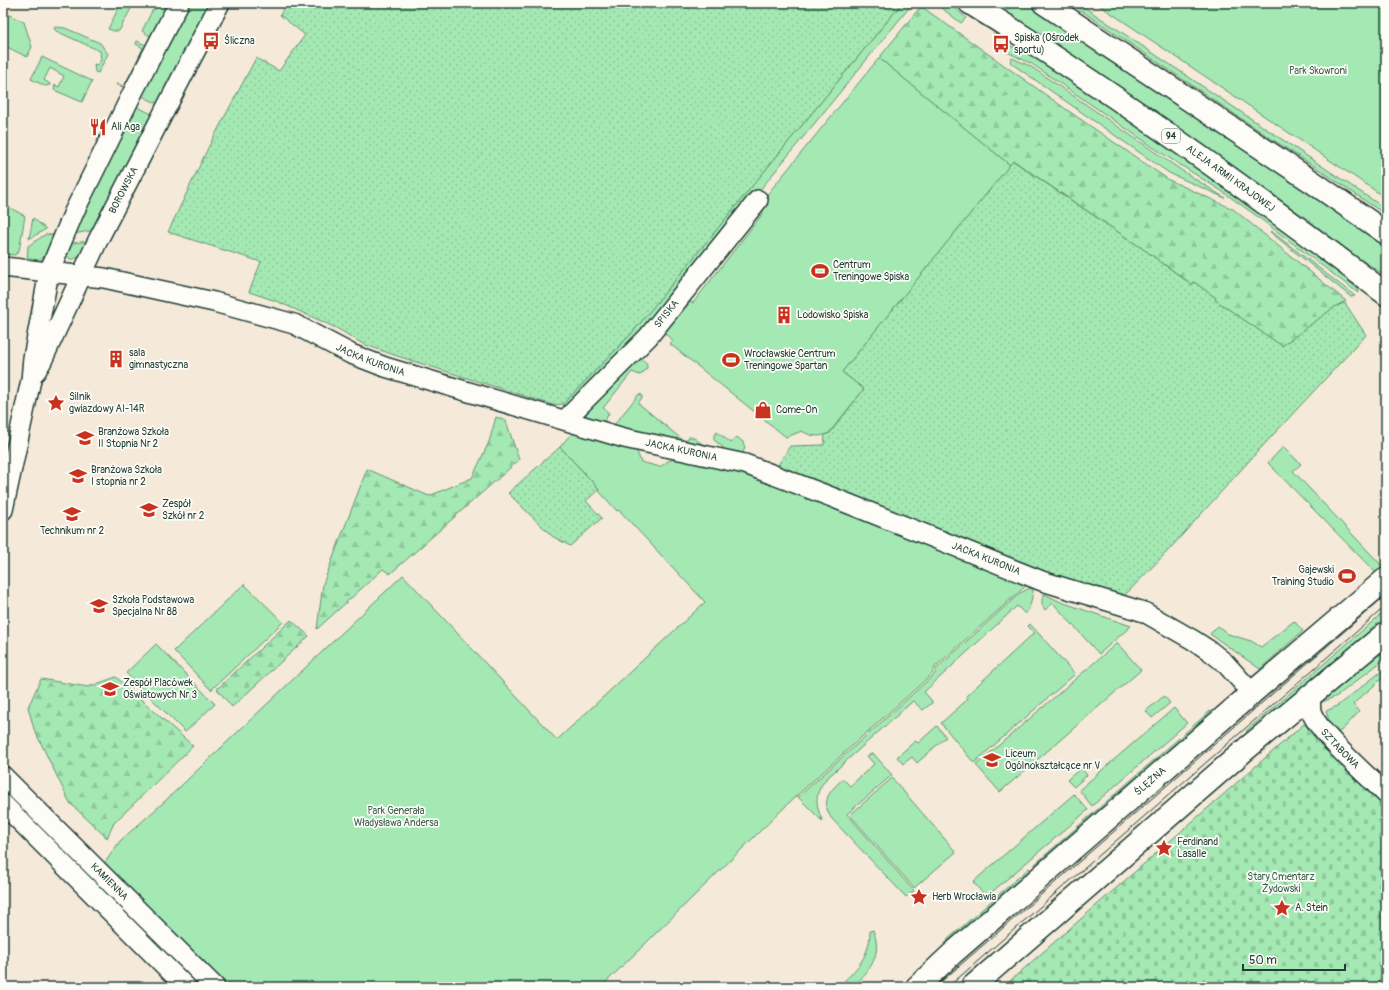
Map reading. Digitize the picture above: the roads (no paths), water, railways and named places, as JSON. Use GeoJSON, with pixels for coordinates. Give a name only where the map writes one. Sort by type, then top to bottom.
{"type":"FeatureCollection","features":[{"type":"Feature","properties":{"kind":"main road","name":"ALEJA ARMII KRAJOWEJ"},"geometry":{"type":"LineString","coordinates":[[970,3],[1211,163],[1386,294]]}},
{"type":"Feature","properties":{"kind":"main road"},"geometry":{"type":"LineString","coordinates":[[1044,3],[1314,183],[1386,233]]}},
{"type":"Feature","properties":{"kind":"main road","name":"ŚLĘŻNA"},"geometry":{"type":"LineString","coordinates":[[917,987],[959,948],[1252,693],[1386,579]]}},
{"type":"Feature","properties":{"kind":"main road"},"geometry":{"type":"LineString","coordinates":[[972,987],[1240,754],[1386,633]]}},
{"type":"Feature","properties":{"kind":"street","name":"BOROWSKA"},"geometry":{"type":"LineString","coordinates":[[3,510],[31,380],[32,358],[49,272],[77,206],[179,3]]}},
{"type":"Feature","properties":{"kind":"street","name":"BOROWSKA"},"geometry":{"type":"LineString","coordinates":[[31,380],[42,361],[98,240],[165,107],[220,3]]}},
{"type":"Feature","properties":{"kind":"street","name":"SPISKA"},"geometry":{"type":"LineString","coordinates":[[565,420],[648,337],[758,200]]}},
{"type":"Feature","properties":{"kind":"street","name":"JACKA KURONIA"},"geometry":{"type":"LineString","coordinates":[[3,267],[104,278],[214,302],[294,324],[351,354],[452,387],[624,438],[745,464],[1042,581],[1144,612],[1210,651],[1225,663],[1252,693]]}},
{"type":"Feature","properties":{"kind":"street","name":"SZTABOWA"},"geometry":{"type":"LineString","coordinates":[[1310,695],[1311,711],[1318,724],[1338,747],[1386,794]]}},
{"type":"Feature","properties":{"kind":"street","name":"KAMIENNA"},"geometry":{"type":"LineString","coordinates":[[3,776],[216,987]]}},
{"type":"Feature","properties":{"kind":"street","name":"KAMIENNA"},"geometry":{"type":"LineString","coordinates":[[5,807],[186,987]]}},
{"type":"Feature","properties":{"kind":"tram line"},"geometry":{"type":"LineString","coordinates":[[935,987],[1386,595]]}},
{"type":"Feature","properties":{"kind":"tram line"},"geometry":{"type":"LineString","coordinates":[[948,987],[1386,606]]}},
{"type":"Feature","properties":{"kind":"place","name":"Śliczna"},"geometry":{"type":"Point","coordinates":[211,41]}},
{"type":"Feature","properties":{"kind":"place","name":"Spiska (Ośrodek sportu)"},"geometry":{"type":"Point","coordinates":[1001,44]}},
{"type":"Feature","properties":{"kind":"place","name":"Ali Aga"},"geometry":{"type":"Point","coordinates":[98,127]}},
{"type":"Feature","properties":{"kind":"place","name":"Centrum Treningowe Spiska"},"geometry":{"type":"Point","coordinates":[820,271]}},
{"type":"Feature","properties":{"kind":"place","name":"Lodowisko Spiska"},"geometry":{"type":"Point","coordinates":[784,315]}},
{"type":"Feature","properties":{"kind":"place","name":"sala gimnastyczna"},"geometry":{"type":"Point","coordinates":[116,359]}},
{"type":"Feature","properties":{"kind":"place","name":"Wrocławskie Centrum Treningowe Spartan"},"geometry":{"type":"Point","coordinates":[731,360]}},
{"type":"Feature","properties":{"kind":"place","name":"Silnik gwiazdowy AI-14R"},"geometry":{"type":"Point","coordinates":[56,403]}},
{"type":"Feature","properties":{"kind":"place","name":"Come-On"},"geometry":{"type":"Point","coordinates":[763,410]}},
{"type":"Feature","properties":{"kind":"place","name":"Branżowa Szkoła II Stopnia Nr 2"},"geometry":{"type":"Point","coordinates":[85,438]}},
{"type":"Feature","properties":{"kind":"place","name":"Branżowa Szkoła I stopnia nr 2"},"geometry":{"type":"Point","coordinates":[78,476]}},
{"type":"Feature","properties":{"kind":"place","name":"Zespół Szkół nr 2"},"geometry":{"type":"Point","coordinates":[149,510]}},
{"type":"Feature","properties":{"kind":"place","name":"Technikum nr 2"},"geometry":{"type":"Point","coordinates":[72,514]}},
{"type":"Feature","properties":{"kind":"place","name":"Gajewski Training Studio"},"geometry":{"type":"Point","coordinates":[1347,576]}},
{"type":"Feature","properties":{"kind":"place","name":"Szkoła Podstawowa Specjalna Nr 88"},"geometry":{"type":"Point","coordinates":[99,606]}},
{"type":"Feature","properties":{"kind":"place","name":"Zespół Placówek Oświatowych Nr 3"},"geometry":{"type":"Point","coordinates":[110,689]}},
{"type":"Feature","properties":{"kind":"place","name":"Liceum Ogólnokształcące nr V"},"geometry":{"type":"Point","coordinates":[992,760]}},
{"type":"Feature","properties":{"kind":"place","name":"Ferdinand Lasalle"},"geometry":{"type":"Point","coordinates":[1164,848]}},
{"type":"Feature","properties":{"kind":"place","name":"Herb Wrocławia"},"geometry":{"type":"Point","coordinates":[919,897]}},
{"type":"Feature","properties":{"kind":"place","name":"A. Stein"},"geometry":{"type":"Point","coordinates":[1282,908]}},
{"type":"Feature","properties":{"kind":"park label","name":"Park Skowroni"},"geometry":{"type":"Point","coordinates":[1318,71]}},
{"type":"Feature","properties":{"kind":"park label","name":"Park Generała Władysława Andersa"},"geometry":{"type":"Point","coordinates":[396,816]}},
{"type":"Feature","properties":{"kind":"park label","name":"Stary Cmentarz Żydowski"},"geometry":{"type":"Point","coordinates":[1281,882]}}]}
